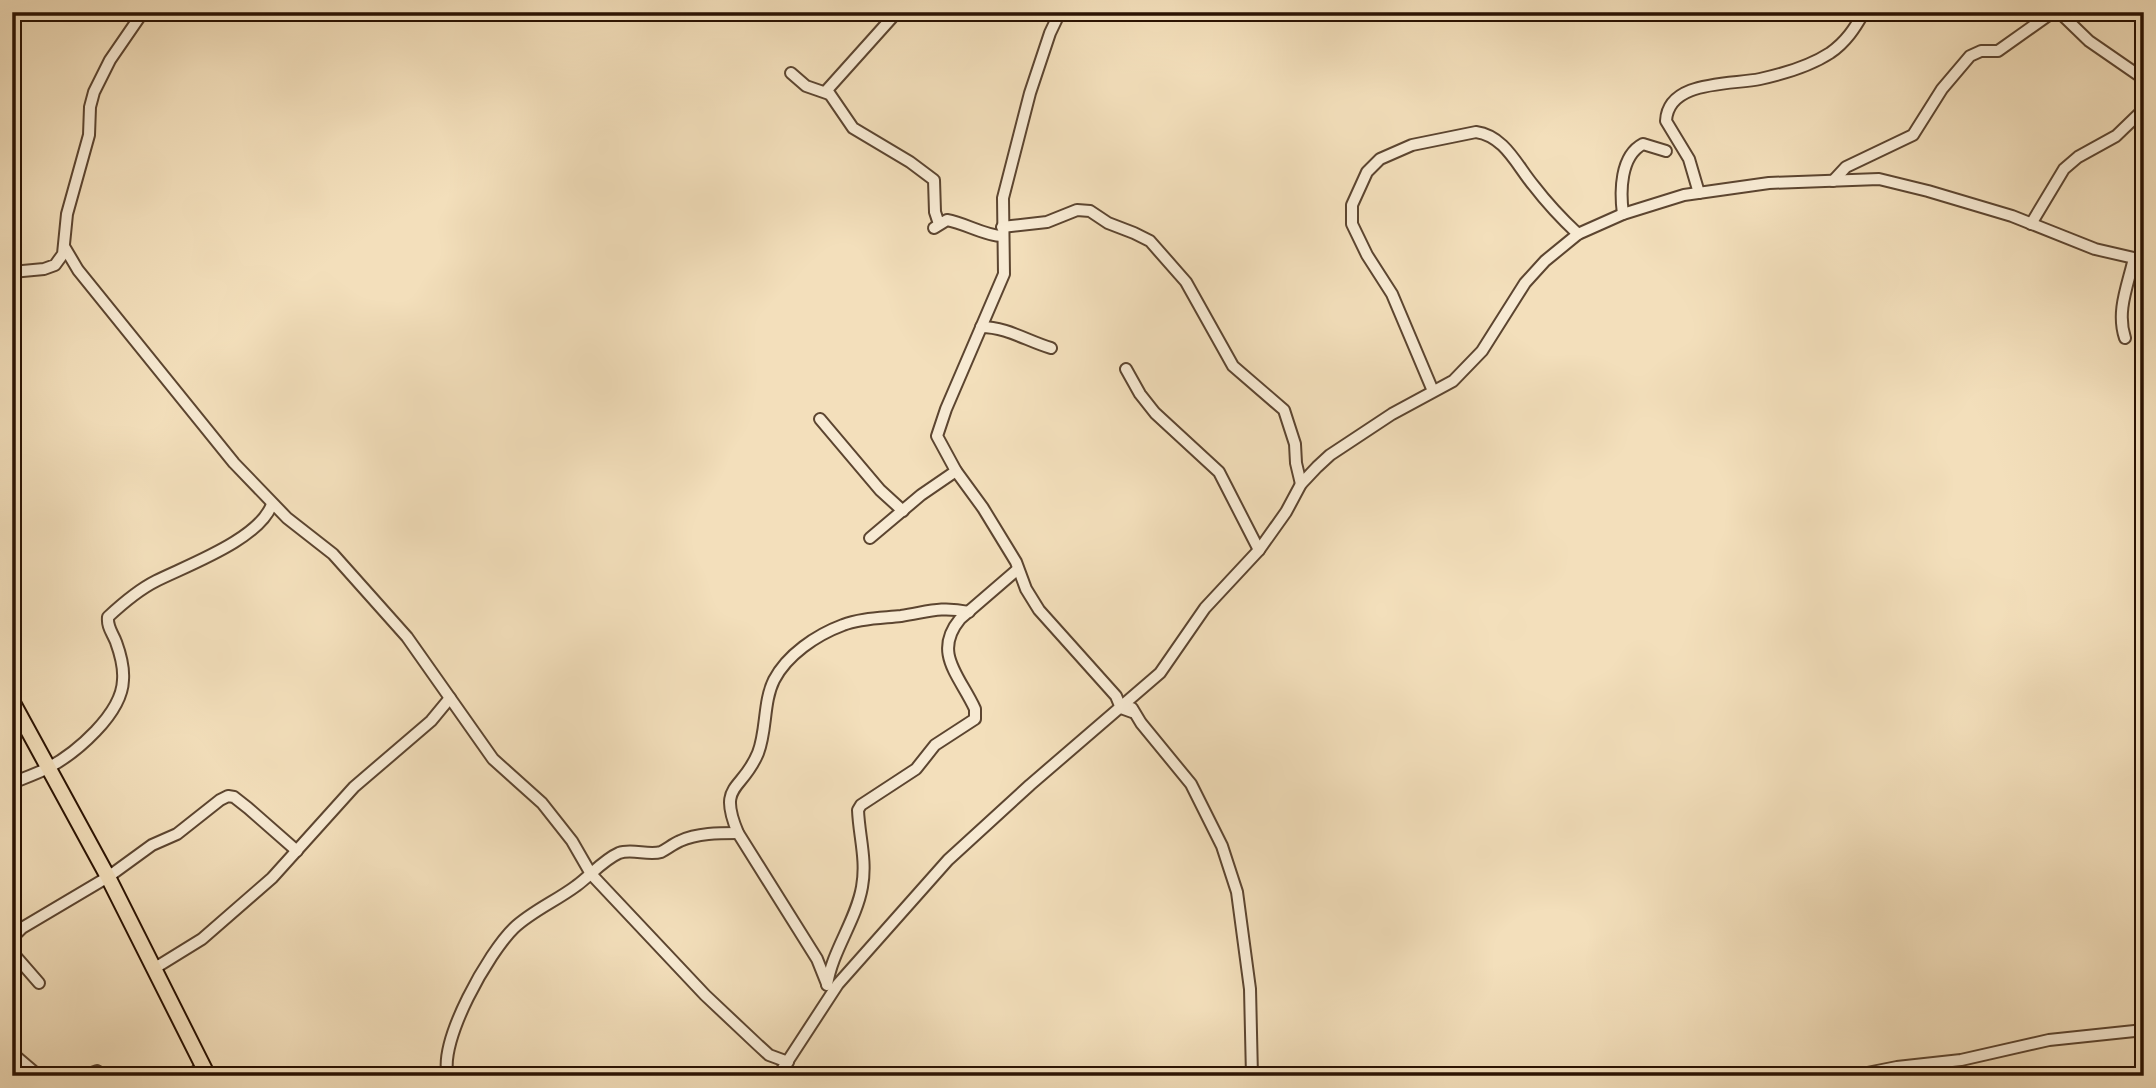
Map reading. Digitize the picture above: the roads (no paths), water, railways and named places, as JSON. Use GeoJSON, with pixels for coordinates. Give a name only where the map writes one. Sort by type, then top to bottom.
{"type":"FeatureCollection","features":[{"type":"Feature","properties":{"kind":"main road"},"geometry":{"type":"LineString","coordinates":[[12,701],[108,877],[205,1071]]}},
{"type":"Feature","properties":{"kind":"street"},"geometry":{"type":"LineString","coordinates":[[55,265],[65,248],[67,214],[89,135],[90,107],[94,92],[110,60],[143,12]]}},
{"type":"Feature","properties":{"kind":"street"},"geometry":{"type":"LineString","coordinates":[[829,94],[828,90],[836,79],[897,12]]}},
{"type":"Feature","properties":{"kind":"street"},"geometry":{"type":"LineString","coordinates":[[1060,12],[1046,45],[1020,128],[1003,198],[1004,274],[938,430],[938,442],[983,508],[1039,610],[1116,696],[1121,708],[1132,712],[1191,784],[1222,846],[1237,892],[1250,989],[1252,1076]]}},
{"type":"Feature","properties":{"kind":"street"},"geometry":{"type":"LineString","coordinates":[[1699,193],[1689,159],[1666,121],[1668,108],[1675,99],[1696,89],[1757,79],[1812,62],[1841,44],[1853,32],[1864,12]]}},
{"type":"Feature","properties":{"kind":"street"},"geometry":{"type":"LineString","coordinates":[[1833,181],[1846,167],[1913,135],[1942,89],[1970,56],[1981,51],[1998,51],[2056,12],[2089,41],[2139,75],[2144,63]]}},
{"type":"Feature","properties":{"kind":"street"},"geometry":{"type":"LineString","coordinates":[[790,73],[807,86],[829,94],[846,114],[853,128],[910,162],[934,180],[936,226],[947,220],[995,236],[1077,210],[1090,211],[1108,223],[1150,241],[1186,282],[1233,366],[1284,410],[1295,444],[1301,484]]}},
{"type":"Feature","properties":{"kind":"street"},"geometry":{"type":"LineString","coordinates":[[2031,224],[2064,169],[2078,157],[2116,136],[2144,109]]}},
{"type":"Feature","properties":{"kind":"street"},"geometry":{"type":"LineString","coordinates":[[1433,391],[1392,294],[1367,256],[1352,225],[1352,205],[1373,164],[1412,145],[1476,132],[1484,133],[1501,143],[1555,211],[1578,234]]}},
{"type":"Feature","properties":{"kind":"street"},"geometry":{"type":"LineString","coordinates":[[1623,214],[1620,194],[1622,181],[1634,151],[1643,144],[1666,151]]}},
{"type":"Feature","properties":{"kind":"street"},"geometry":{"type":"LineString","coordinates":[[778,1076],[846,974],[948,860],[1160,673],[1205,608],[1259,550],[1286,512],[1301,484],[1339,449],[1392,414],[1453,381],[1494,334],[1525,283],[1545,261],[1578,234],[1623,214],[1699,193],[1769,183],[1879,178],[2031,224],[2095,249],[2139,258],[2121,306],[2121,328],[2125,338]]}},
{"type":"Feature","properties":{"kind":"street"},"geometry":{"type":"LineString","coordinates":[[65,248],[78,270],[234,463],[272,504],[333,554],[407,637],[493,759],[542,803],[572,841],[591,874],[705,995],[769,1055],[788,1062]]}},
{"type":"Feature","properties":{"kind":"street"},"geometry":{"type":"LineString","coordinates":[[12,272],[44,269],[55,265],[78,270]]}},
{"type":"Feature","properties":{"kind":"street"},"geometry":{"type":"LineString","coordinates":[[981,327],[997,327],[1051,348]]}},
{"type":"Feature","properties":{"kind":"street"},"geometry":{"type":"LineString","coordinates":[[1126,369],[1155,413],[1219,471],[1259,550]]}},
{"type":"Feature","properties":{"kind":"street"},"geometry":{"type":"LineString","coordinates":[[820,419],[880,490],[902,511]]}},
{"type":"Feature","properties":{"kind":"street"},"geometry":{"type":"LineString","coordinates":[[870,538],[921,495],[956,471]]}},
{"type":"Feature","properties":{"kind":"street"},"geometry":{"type":"LineString","coordinates":[[12,783],[50,768],[102,727],[119,698],[123,681],[122,666],[108,625],[108,617],[134,594],[236,540],[269,515],[272,504]]}},
{"type":"Feature","properties":{"kind":"street"},"geometry":{"type":"LineString","coordinates":[[826,1003],[830,969],[862,890],[864,870],[859,822],[861,805],[916,769],[935,746],[975,719],[975,709],[947,655],[948,642],[953,628],[1018,569]]}},
{"type":"Feature","properties":{"kind":"street"},"geometry":{"type":"LineString","coordinates":[[827,984],[817,959],[738,833],[729,813],[729,798],[758,752],[772,683],[784,663],[806,645],[844,625],[928,609],[969,612]]}},
{"type":"Feature","properties":{"kind":"street"},"geometry":{"type":"LineString","coordinates":[[155,968],[202,939],[272,878],[354,787],[430,721],[450,698]]}},
{"type":"Feature","properties":{"kind":"street"},"geometry":{"type":"LineString","coordinates":[[1131,699],[1132,712]]}},
{"type":"Feature","properties":{"kind":"street"},"geometry":{"type":"LineString","coordinates":[[12,938],[23,928],[108,877],[152,845],[177,834],[228,796],[241,802],[297,851]]}},
{"type":"Feature","properties":{"kind":"street"},"geometry":{"type":"LineString","coordinates":[[448,1076],[445,1066],[447,1050],[463,1010],[494,949],[525,919],[618,854],[628,851],[659,853],[692,837],[738,833]]}},
{"type":"Feature","properties":{"kind":"street"},"geometry":{"type":"LineString","coordinates":[[12,952],[39,984]]}},
{"type":"Feature","properties":{"kind":"street"},"geometry":{"type":"LineString","coordinates":[[1852,1076],[1971,1058],[2049,1040],[2144,1030]]}},
{"type":"Feature","properties":{"kind":"street"},"geometry":{"type":"LineString","coordinates":[[12,1053],[39,1076]]}},
{"type":"Feature","properties":{"kind":"street"},"geometry":{"type":"LineString","coordinates":[[83,1076],[97,1071],[106,1076]]}},
{"type":"Feature","properties":{"kind":"street"},"geometry":{"type":"LineString","coordinates":[[188,1076],[205,1071]]}}]}
